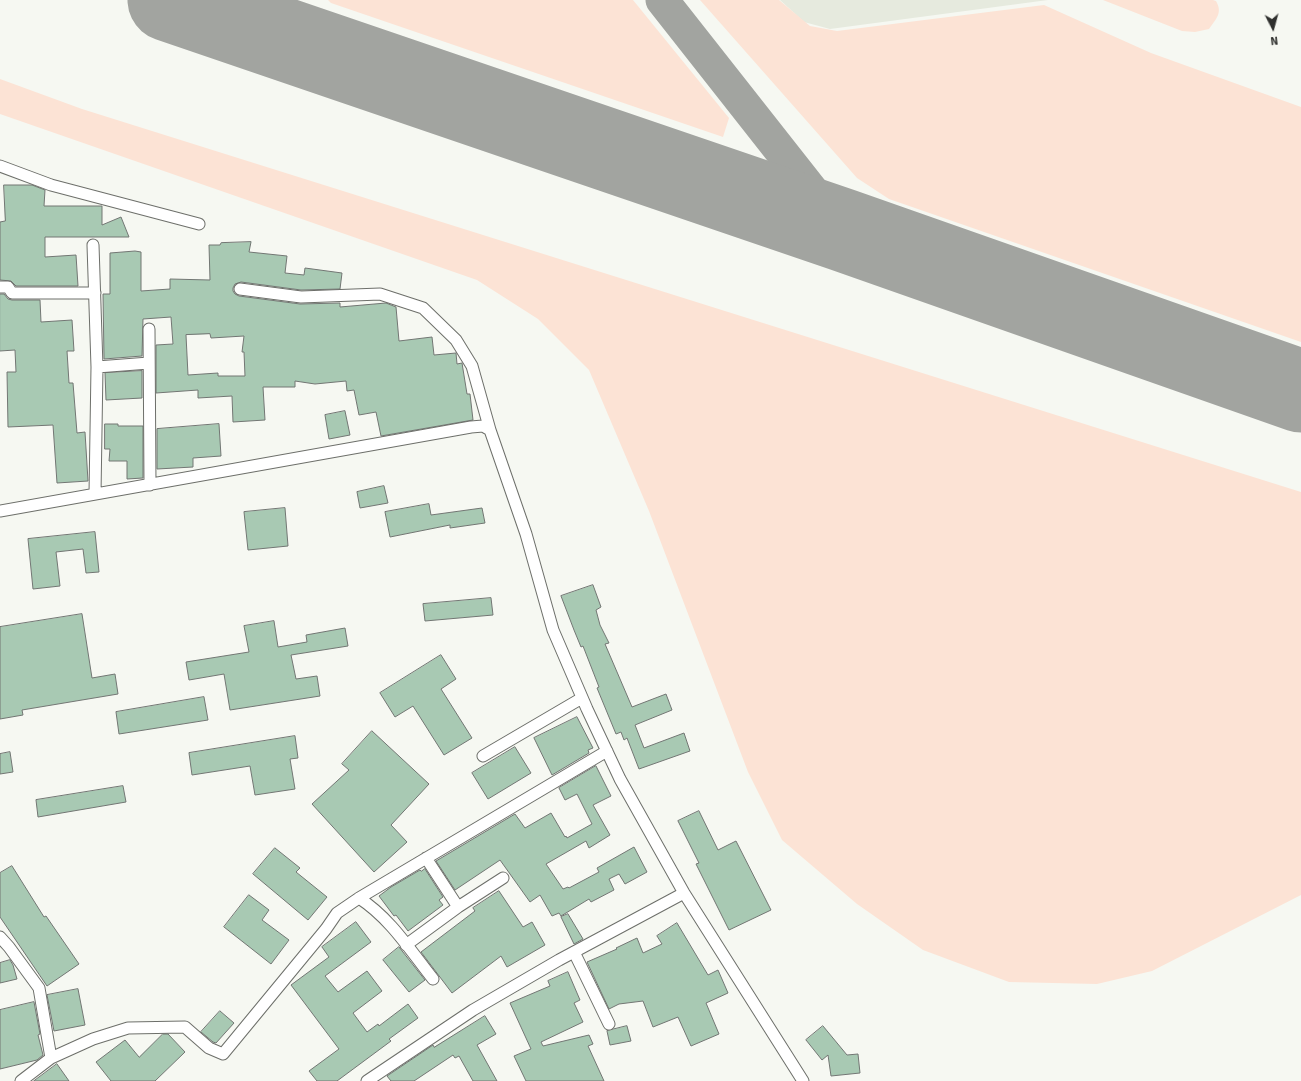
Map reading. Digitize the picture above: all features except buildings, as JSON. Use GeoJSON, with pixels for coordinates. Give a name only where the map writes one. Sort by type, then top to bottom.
{"type":"FeatureCollection","features":[{"type":"Feature","properties":{"kind":"street"},"geometry":{"type":"LineString","coordinates":[[0,166],[51,185],[199,224]]}},
{"type":"Feature","properties":{"kind":"street"},"geometry":{"type":"LineString","coordinates":[[93,245],[97,367],[95,494]]}},
{"type":"Feature","properties":{"kind":"street"},"geometry":{"type":"LineString","coordinates":[[0,287],[8,287],[12,293],[95,294]]}},
{"type":"Feature","properties":{"kind":"street"},"geometry":{"type":"LineString","coordinates":[[240,289],[301,297],[380,294],[423,308],[456,340],[472,366],[490,430],[526,534],[553,630],[582,698],[620,779],[684,893],[803,1081]]}},
{"type":"Feature","properties":{"kind":"street"},"geometry":{"type":"LineString","coordinates":[[149,328],[150,485]]}},
{"type":"Feature","properties":{"kind":"street"},"geometry":{"type":"LineString","coordinates":[[97,367],[149,364]]}},
{"type":"Feature","properties":{"kind":"street"},"geometry":{"type":"LineString","coordinates":[[0,511],[471,427],[484,426],[490,430]]}},
{"type":"Feature","properties":{"kind":"street"},"geometry":{"type":"LineString","coordinates":[[483,756],[582,698]]}},
{"type":"Feature","properties":{"kind":"street"},"geometry":{"type":"LineString","coordinates":[[21,1081],[51,1058],[93,1039],[128,1028],[184,1027],[209,1048],[223,1054],[326,929],[337,913],[358,898],[607,751]]}},
{"type":"Feature","properties":{"kind":"street"},"geometry":{"type":"LineString","coordinates":[[426,858],[458,907]]}},
{"type":"Feature","properties":{"kind":"street"},"geometry":{"type":"LineString","coordinates":[[406,945],[458,907],[503,878]]}},
{"type":"Feature","properties":{"kind":"street"},"geometry":{"type":"LineString","coordinates":[[367,1081],[473,1010],[574,952],[684,893]]}},
{"type":"Feature","properties":{"kind":"street"},"geometry":{"type":"LineString","coordinates":[[358,898],[387,921],[433,979]]}},
{"type":"Feature","properties":{"kind":"street"},"geometry":{"type":"LineString","coordinates":[[0,937],[9,946],[39,988],[51,1058]]}},
{"type":"Feature","properties":{"kind":"street"},"geometry":{"type":"LineString","coordinates":[[574,952],[609,1024]]}},
{"type":"Feature","properties":{"kind":"shaded area"},"geometry":{"type":"Polygon","coordinates":[[[328,0],[633,0],[729,118],[723,137],[331,3],[328,0]]]}},
{"type":"Feature","properties":{"kind":"shaded area"},"geometry":{"type":"Polygon","coordinates":[[[700,0],[779,0],[810,26],[837,31],[1044,5],[1151,53],[1301,107],[1301,342],[889,199],[857,178],[700,0]]]}},
{"type":"Feature","properties":{"kind":"shaded area"},"geometry":{"type":"Polygon","coordinates":[[[780,0],[1048,0],[830,29],[804,22],[780,0]]]}},
{"type":"Feature","properties":{"kind":"shaded area"},"geometry":{"type":"Polygon","coordinates":[[[1103,0],[1213,0],[1216,1],[1218,5],[1219,12],[1209,29],[1195,32],[1182,31],[1103,0]]]}},
{"type":"Feature","properties":{"kind":"shaded area"},"geometry":{"type":"Polygon","coordinates":[[[0,79],[82,109],[1301,492],[1301,895],[1152,971],[1097,984],[1009,982],[923,950],[857,904],[782,840],[748,772],[649,511],[589,370],[538,319],[477,280],[0,114],[0,79]]]}},
{"type":"Feature","properties":{"kind":"taxiway"},"geometry":{"type":"LineString","coordinates":[[662,0],[843,230]]}},
{"type":"Feature","properties":{"kind":"runway"},"geometry":{"type":"LineString","coordinates":[[169,0],[843,230],[1301,391]]}}]}
